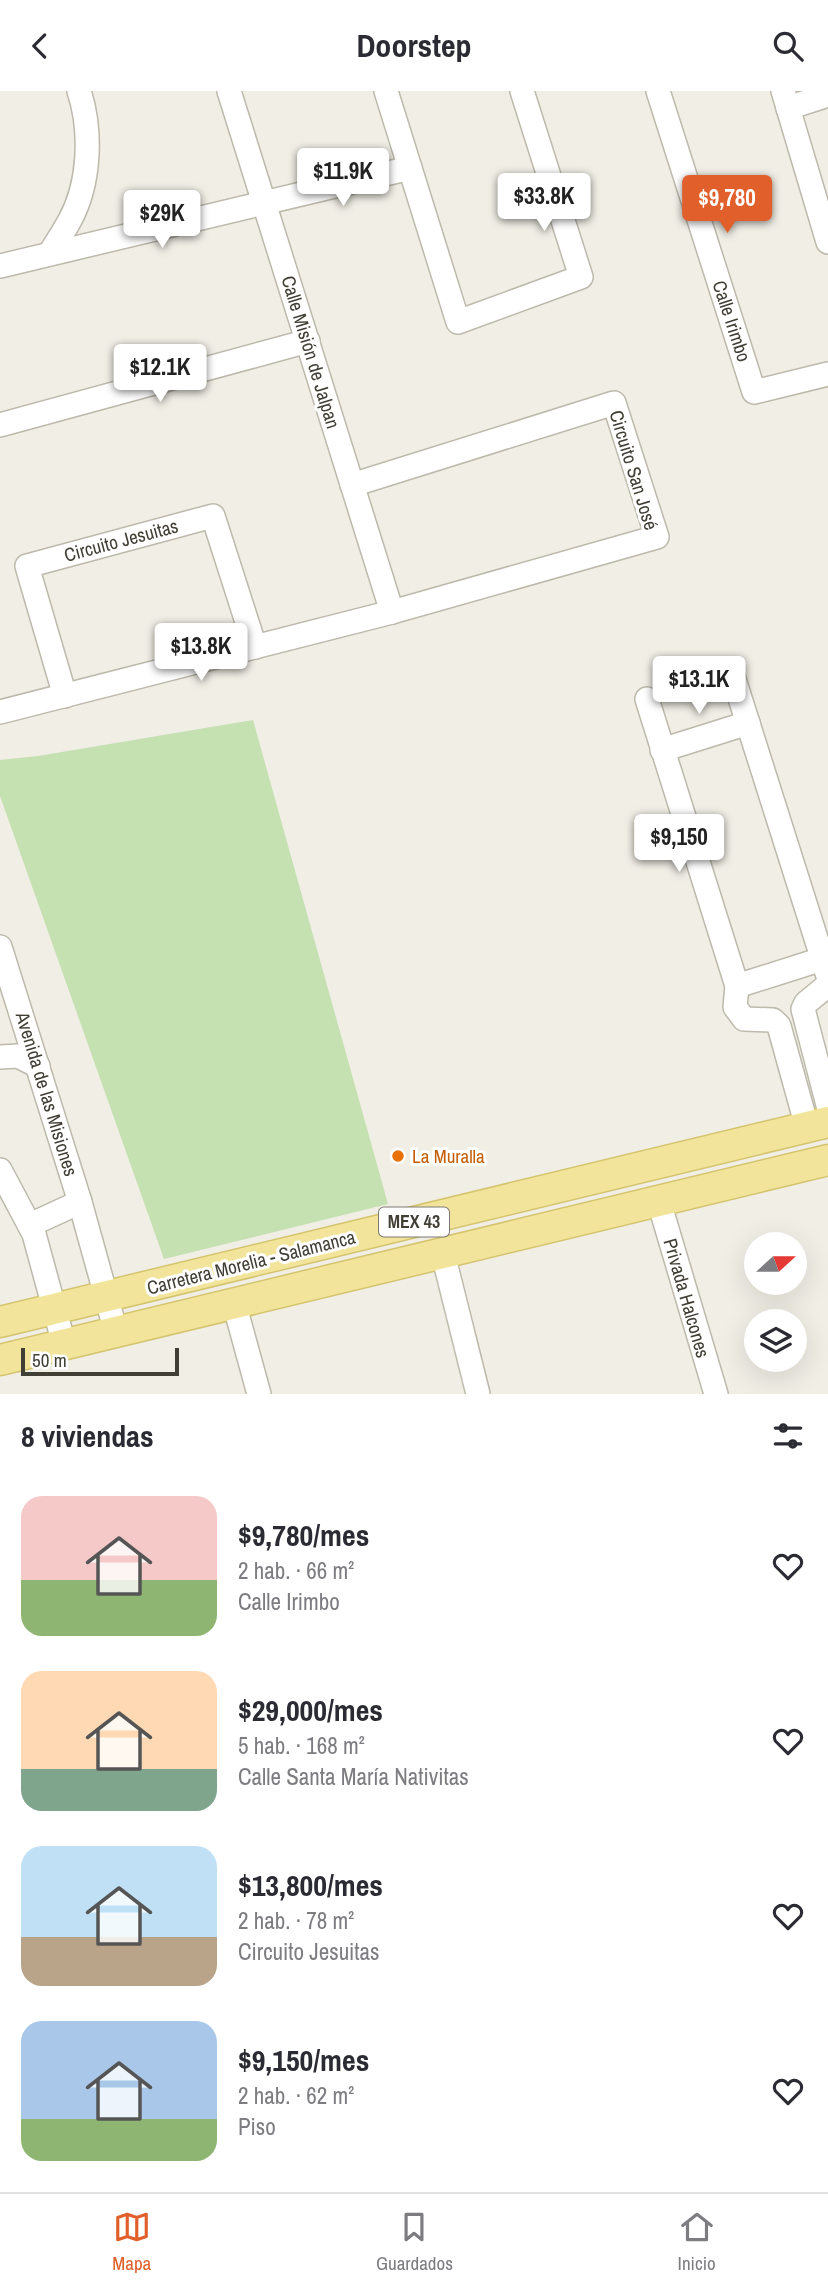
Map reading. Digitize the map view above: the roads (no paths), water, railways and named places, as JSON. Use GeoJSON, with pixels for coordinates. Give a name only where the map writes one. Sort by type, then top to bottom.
{"type":"FeatureCollection","features":[{"type":"Feature","properties":{"kind":"main road","name":"Carretera Morelia - Salamanca"},"geometry":{"type":"LineString","coordinates":[[0,1322],[818,1124]]}},
{"type":"Feature","properties":{"kind":"main road","name":"Carretera Morelia - Salamanca"},"geometry":{"type":"LineString","coordinates":[[0,1360],[828,1160]]}},
{"type":"Feature","properties":{"kind":"street"},"geometry":{"type":"LineString","coordinates":[[50,253],[71,218],[84,179],[88,138],[79,91]]}},
{"type":"Feature","properties":{"kind":"street","name":"Calle Misión de Jalpan"},"geometry":{"type":"LineString","coordinates":[[229,91],[392,612]]}},
{"type":"Feature","properties":{"kind":"street"},"geometry":{"type":"LineString","coordinates":[[386,91],[458,323],[581,277],[522,91]]}},
{"type":"Feature","properties":{"kind":"street","name":"Calle Irimbo"},"geometry":{"type":"LineString","coordinates":[[658,91],[754,391],[828,374]]}},
{"type":"Feature","properties":{"kind":"street"},"geometry":{"type":"LineString","coordinates":[[828,95],[785,99],[828,242]]}},
{"type":"Feature","properties":{"kind":"street"},"geometry":{"type":"LineString","coordinates":[[0,266],[410,168]]}},
{"type":"Feature","properties":{"kind":"street"},"geometry":{"type":"LineString","coordinates":[[0,425],[308,341]]}},
{"type":"Feature","properties":{"kind":"street","name":"Circuito San José"},"geometry":{"type":"LineString","coordinates":[[352,485],[614,403],[657,537],[392,612]]}},
{"type":"Feature","properties":{"kind":"street","name":"Circuito Jesuitas"},"geometry":{"type":"LineString","coordinates":[[65,696],[27,566],[214,516],[255,647]]}},
{"type":"Feature","properties":{"kind":"street"},"geometry":{"type":"LineString","coordinates":[[0,712],[392,612]]}},
{"type":"Feature","properties":{"kind":"street"},"geometry":{"type":"LineString","coordinates":[[733,676],[825,967],[737,985]]}},
{"type":"Feature","properties":{"kind":"street"},"geometry":{"type":"LineString","coordinates":[[647,699],[737,985],[735,1007],[744,1019],[773,1020],[779,1026],[818,1124]]}},
{"type":"Feature","properties":{"kind":"street"},"geometry":{"type":"LineString","coordinates":[[663,750],[748,723]]}},
{"type":"Feature","properties":{"kind":"street","name":"Avenida de las Misiones"},"geometry":{"type":"LineString","coordinates":[[0,947],[80,1202],[116,1332]]}},
{"type":"Feature","properties":{"kind":"street"},"geometry":{"type":"LineString","coordinates":[[828,985],[806,1003],[803,1009],[828,1105]]}},
{"type":"Feature","properties":{"kind":"street"},"geometry":{"type":"LineString","coordinates":[[0,1057],[18,1056],[38,1066]]}},
{"type":"Feature","properties":{"kind":"street"},"geometry":{"type":"LineString","coordinates":[[0,1170],[30,1226],[64,1344]]}},
{"type":"Feature","properties":{"kind":"street","name":"Avenida de las Misiones"},"geometry":{"type":"LineString","coordinates":[[30,1226],[80,1202]]}},
{"type":"Feature","properties":{"kind":"street","name":"Privada Halcones"},"geometry":{"type":"LineString","coordinates":[[659,1202],[716,1394]]}},
{"type":"Feature","properties":{"kind":"street"},"geometry":{"type":"LineString","coordinates":[[443,1254],[478,1394]]}},
{"type":"Feature","properties":{"kind":"street"},"geometry":{"type":"LineString","coordinates":[[234,1303],[259,1394]]}},
{"type":"Feature","properties":{"kind":"place","name":"La Muralla"},"geometry":{"type":"Point","coordinates":[398,1156]}}]}
